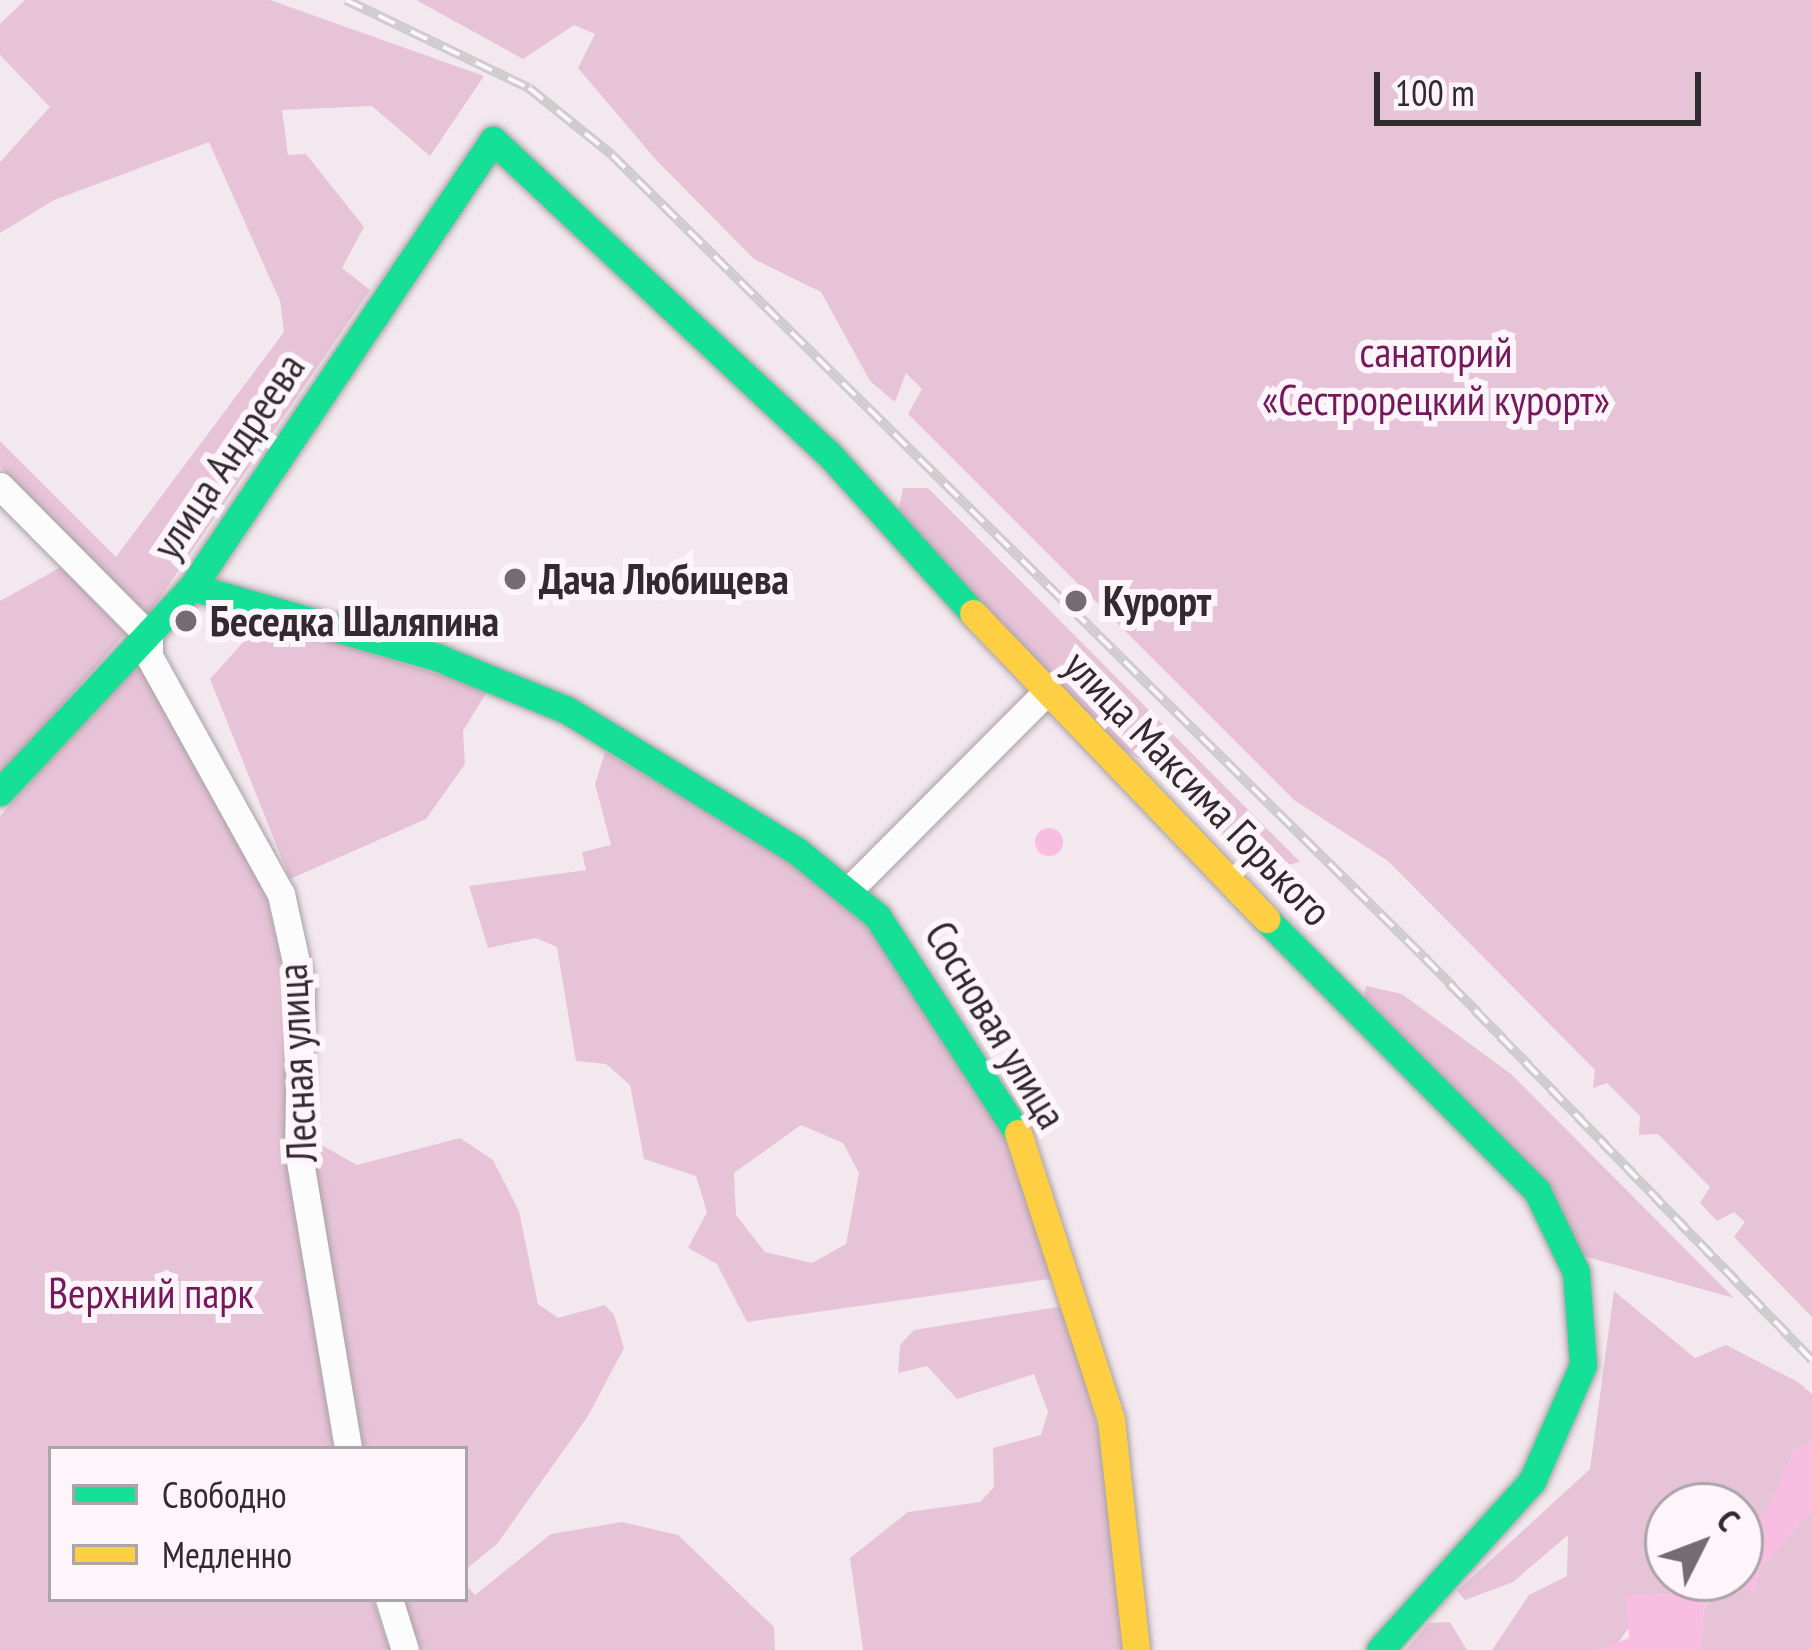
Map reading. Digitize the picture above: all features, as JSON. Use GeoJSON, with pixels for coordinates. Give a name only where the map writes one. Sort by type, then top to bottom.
{"type":"FeatureCollection","features":[{"type":"Feature","properties":{"kind":"street","name":"улица Андреева"},"geometry":{"type":"LineString","coordinates":[[0,792],[192,587],[493,140]]}},
{"type":"Feature","properties":{"kind":"street","name":"улица Максима Горького"},"geometry":{"type":"LineString","coordinates":[[493,140],[655,277],[1045,693],[1537,1191],[1576,1272],[1582,1365],[1532,1480],[1380,1650]]}},
{"type":"Feature","properties":{"kind":"street"},"geometry":{"type":"LineString","coordinates":[[0,486],[149,636]]}},
{"type":"Feature","properties":{"kind":"street","name":"Сосновая улица"},"geometry":{"type":"LineString","coordinates":[[192,587],[439,658],[567,710],[849,890],[942,1002],[1047,1204],[1111,1419],[1136,1650]]}},
{"type":"Feature","properties":{"kind":"street","name":"Лесная улица"},"geometry":{"type":"LineString","coordinates":[[149,636],[149,656],[281,894],[301,984],[298,1150],[347,1446]]}},
{"type":"Feature","properties":{"kind":"street"},"geometry":{"type":"LineString","coordinates":[[849,890],[1045,693]]}},
{"type":"Feature","properties":{"kind":"street"},"geometry":{"type":"LineString","coordinates":[[390,1602],[406,1650]]}},
{"type":"Feature","properties":{"kind":"green space"},"geometry":{"type":"Polygon","coordinates":[[[25,0],[270,0],[484,76],[430,156],[372,106],[282,110],[288,155],[306,154],[364,227],[342,268],[370,290],[148,615],[0,467],[0,441],[116,557],[284,332],[280,301],[209,142],[54,200],[0,233],[0,162],[50,107],[0,55],[0,24],[25,0]]]}},
{"type":"Feature","properties":{"kind":"green space","name":"санаторий «Сестрорецкий курорт»"},"geometry":{"type":"Polygon","coordinates":[[[416,0],[1812,0],[1812,1317],[1734,1237],[1745,1222],[1734,1212],[1717,1221],[1700,1203],[1710,1187],[1658,1134],[1639,1135],[1640,1116],[1607,1083],[1593,1088],[1595,1070],[1388,861],[1294,800],[908,414],[922,389],[906,373],[895,402],[870,381],[821,292],[754,259],[657,161],[578,68],[595,34],[574,25],[523,59],[416,0]]]}},
{"type":"Feature","properties":{"kind":"green space"},"geometry":{"type":"Polygon","coordinates":[[[903,488],[928,488],[1300,862],[1259,872],[1152,766],[1103,738],[898,512],[903,488]]]}},
{"type":"Feature","properties":{"kind":"green space"},"geometry":{"type":"Polygon","coordinates":[[[61,567],[125,633],[0,777],[0,601],[61,567]]]}},
{"type":"Feature","properties":{"kind":"green space"},"geometry":{"type":"Polygon","coordinates":[[[263,620],[488,690],[463,731],[465,764],[426,819],[290,879],[210,679],[263,620]]]}},
{"type":"Feature","properties":{"kind":"green space","name":"Верхний парк"},"geometry":{"type":"Polygon","coordinates":[[[139,661],[267,898],[286,982],[285,1150],[334,1446],[48,1446],[48,1602],[374,1602],[390,1650],[0,1650],[0,816],[139,661]]]}},
{"type":"Feature","properties":{"kind":"green space"},"geometry":{"type":"Polygon","coordinates":[[[605,752],[792,860],[874,934],[1017,1153],[1057,1278],[747,1322],[717,1264],[688,1248],[707,1212],[696,1176],[644,1159],[630,1085],[606,1064],[576,1061],[557,947],[536,938],[488,948],[469,886],[586,870],[582,852],[611,845],[595,784],[605,752]],[[801,1125],[734,1173],[736,1215],[765,1252],[812,1263],[846,1244],[859,1173],[843,1143],[801,1125]]]}},
{"type":"Feature","properties":{"kind":"green space"},"geometry":{"type":"Polygon","coordinates":[[[1366,986],[1402,994],[1511,1074],[1734,1298],[1580,1255],[1363,1003],[1366,986]]]}},
{"type":"Feature","properties":{"kind":"green space"},"geometry":{"type":"Polygon","coordinates":[[[309,1138],[357,1165],[460,1138],[493,1160],[519,1211],[538,1304],[558,1318],[605,1305],[614,1315],[624,1348],[588,1416],[497,1544],[468,1568],[468,1446],[362,1446],[309,1138]]]}},
{"type":"Feature","properties":{"kind":"green space"},"geometry":{"type":"Polygon","coordinates":[[[1614,1291],[1695,1358],[1726,1345],[1812,1394],[1812,1443],[1794,1451],[1766,1515],[1764,1482],[1644,1482],[1644,1595],[1627,1596],[1635,1619],[1613,1650],[1492,1650],[1529,1595],[1567,1576],[1568,1535],[1513,1582],[1465,1600],[1457,1591],[1590,1469],[1614,1291]]]}},
{"type":"Feature","properties":{"kind":"green space"},"geometry":{"type":"Polygon","coordinates":[[[1064,1306],[1098,1429],[1126,1650],[863,1650],[850,1558],[908,1512],[980,1502],[994,1487],[993,1448],[1041,1435],[1048,1412],[1034,1374],[957,1399],[927,1366],[898,1373],[900,1345],[914,1330],[1064,1306]]]}},
{"type":"Feature","properties":{"kind":"green space"},"geometry":{"type":"Polygon","coordinates":[[[1812,1510],[1812,1650],[1700,1650],[1704,1608],[1709,1602],[1764,1602],[1764,1563],[1812,1510]]]}},
{"type":"Feature","properties":{"kind":"green space"},"geometry":{"type":"Polygon","coordinates":[[[622,1522],[678,1535],[774,1627],[775,1650],[421,1650],[404,1602],[468,1602],[468,1587],[475,1595],[551,1534],[622,1522]]]}},
{"type":"Feature","properties":{"kind":"green space"},"geometry":{"type":"Polygon","coordinates":[[[1450,1622],[1467,1650],[1406,1650],[1429,1623],[1450,1622]]]}},
{"type":"Feature","properties":{"kind":"shaded area"},"geometry":{"type":"Polygon","coordinates":[[[1049,828],[1059,832],[1063,842],[1059,852],[1049,856],[1039,852],[1035,842],[1039,832],[1049,828]]]}},
{"type":"Feature","properties":{"kind":"shaded area"},"geometry":{"type":"Polygon","coordinates":[[[1812,1443],[1812,1510],[1764,1563],[1764,1515],[1794,1451],[1812,1443]]]}},
{"type":"Feature","properties":{"kind":"shaded area"},"geometry":{"type":"Polygon","coordinates":[[[1644,1595],[1644,1602],[1708,1602],[1700,1650],[1598,1650],[1629,1638],[1626,1596],[1644,1595]]]}},
{"type":"Feature","properties":{"kind":"railway"},"geometry":{"type":"LineString","coordinates":[[346,0],[529,88],[612,155],[1425,958],[1812,1360]]}},
{"type":"Feature","properties":{"kind":"traffic: fast"},"geometry":{"type":"LineString","coordinates":[[0,792],[192,587],[493,140],[828,453],[973,613]]}},
{"type":"Feature","properties":{"kind":"traffic: fast"},"geometry":{"type":"LineString","coordinates":[[192,587],[439,658],[567,710],[797,851],[877,916],[1018,1133]]}},
{"type":"Feature","properties":{"kind":"traffic: fast"},"geometry":{"type":"LineString","coordinates":[[1266,919],[1537,1191],[1576,1272],[1583,1365],[1532,1481],[1380,1650]]}},
{"type":"Feature","properties":{"kind":"traffic: slow"},"geometry":{"type":"LineString","coordinates":[[973,613],[1266,919]]}},
{"type":"Feature","properties":{"kind":"traffic: slow"},"geometry":{"type":"LineString","coordinates":[[1018,1133],[1111,1419],[1136,1650]]}},
{"type":"Feature","properties":{"kind":"place","name":"Дача Любищева"},"geometry":{"type":"Point","coordinates":[515,579]}},
{"type":"Feature","properties":{"kind":"place","name":"Курорт"},"geometry":{"type":"Point","coordinates":[1076,601]}},
{"type":"Feature","properties":{"kind":"place","name":"Беседка Шаляпина"},"geometry":{"type":"Point","coordinates":[186,621]}}]}
